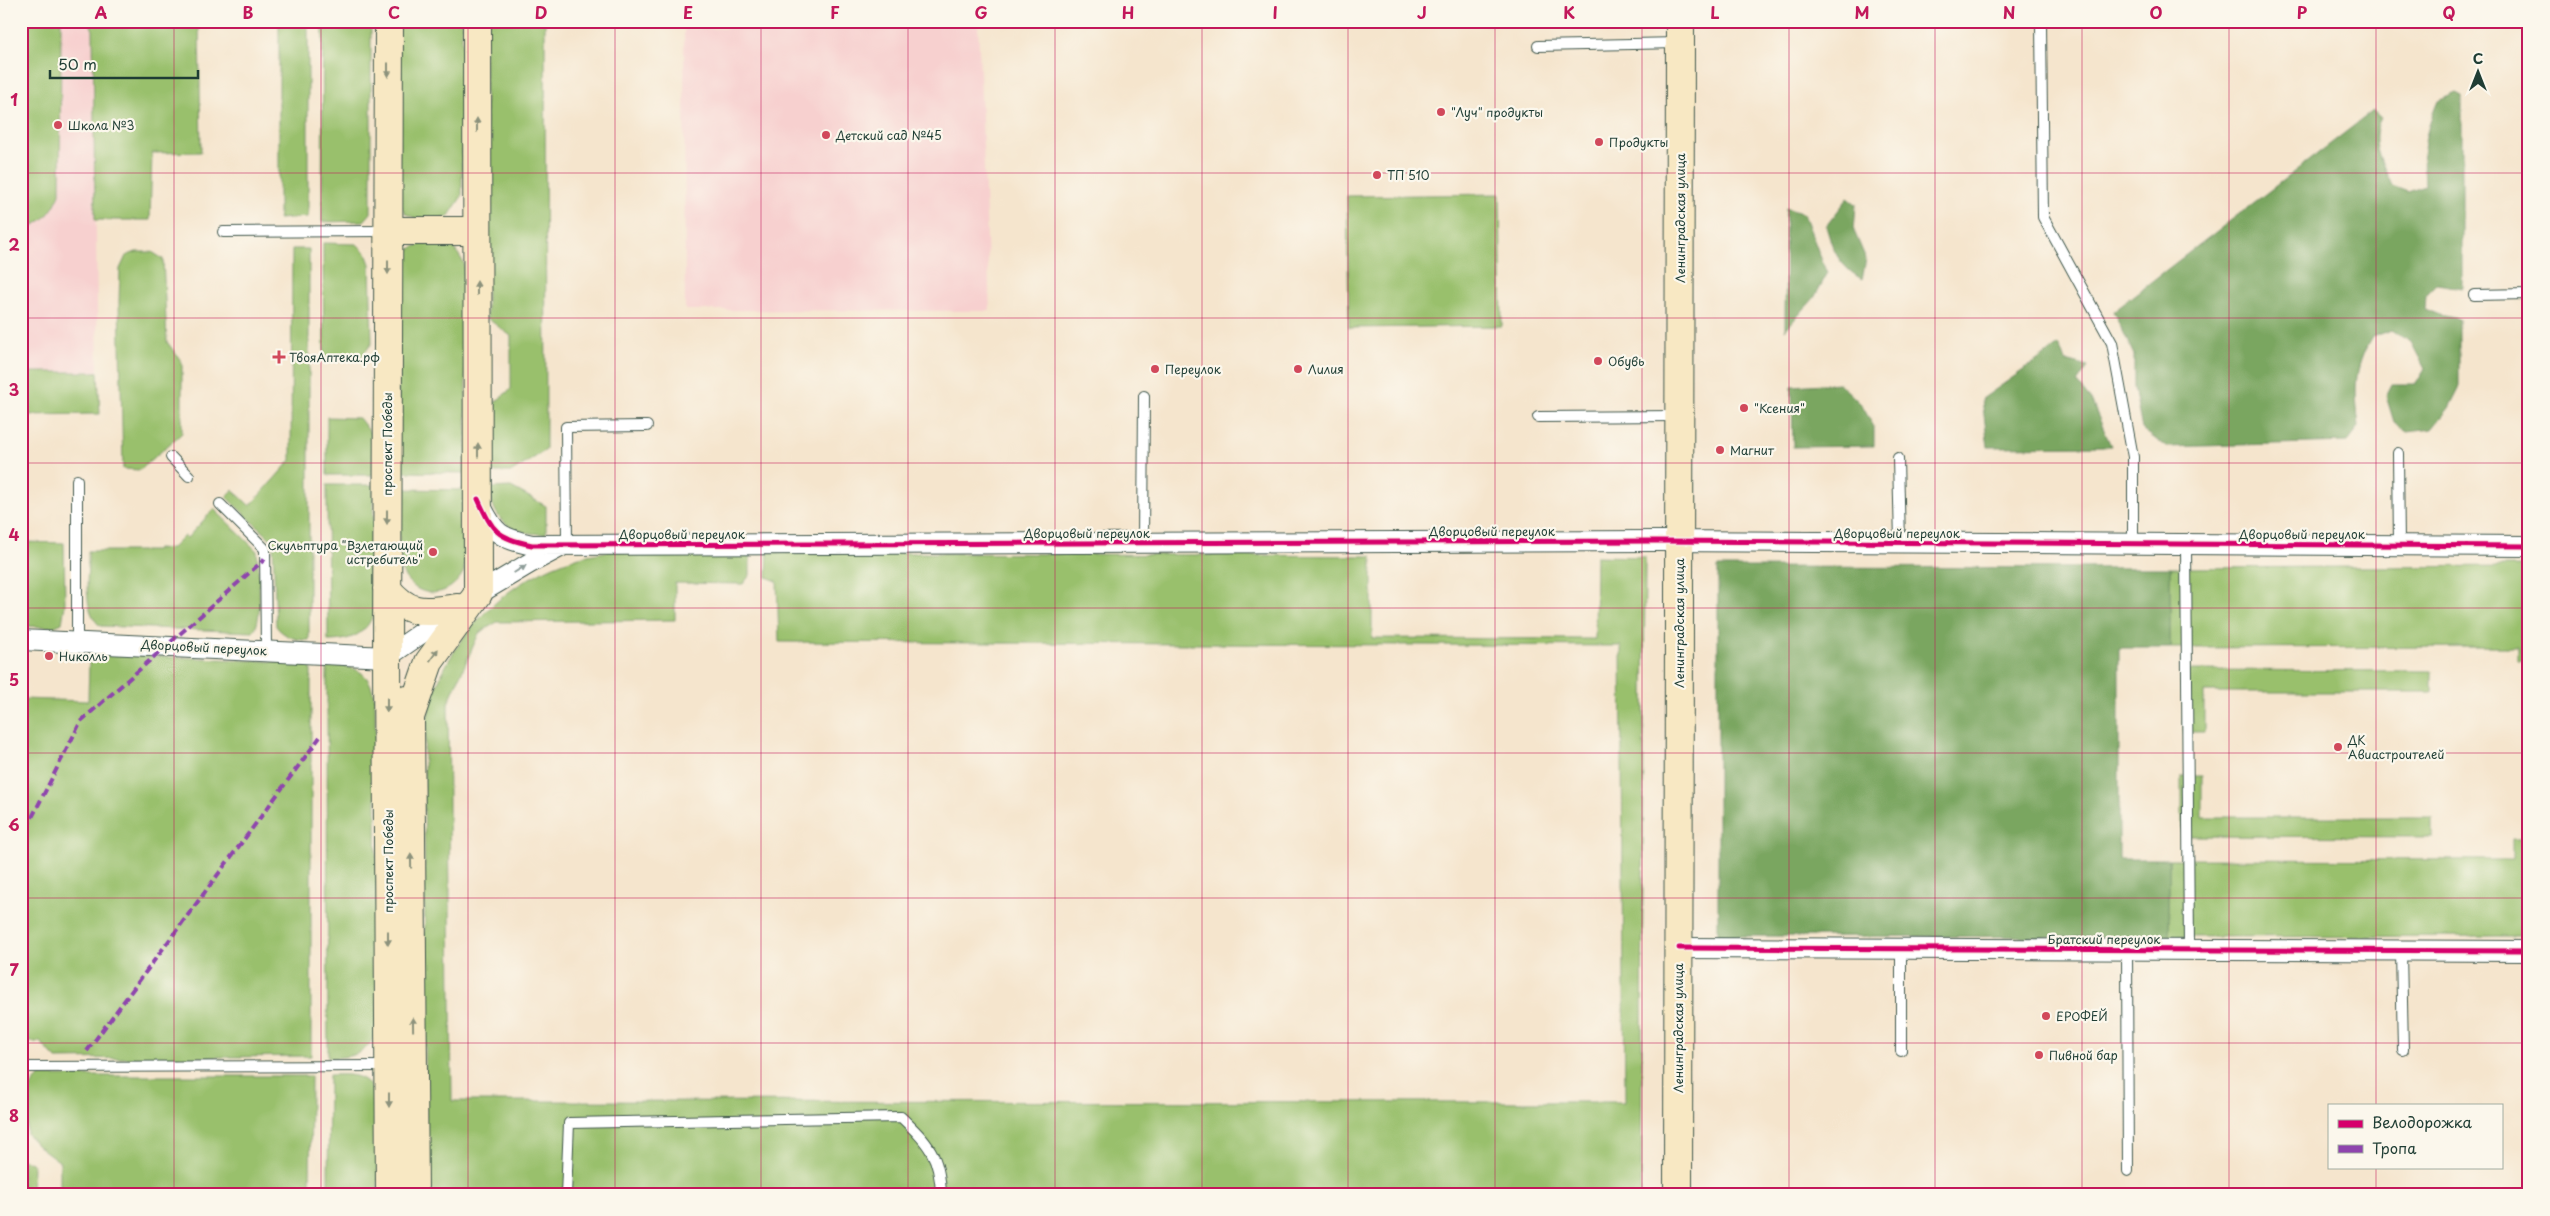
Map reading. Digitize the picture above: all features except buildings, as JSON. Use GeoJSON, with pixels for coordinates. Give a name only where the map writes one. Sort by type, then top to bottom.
{"type":"FeatureCollection","features":[{"type":"Feature","properties":{"kind":"main road","name":"проспект Победы"},"geometry":{"type":"LineString","coordinates":[[389,21],[387,656],[401,1066],[414,1195]]}},
{"type":"Feature","properties":{"kind":"main road"},"geometry":{"type":"LineString","coordinates":[[387,589],[399,604],[421,612],[468,601],[478,499],[476,21]]}},
{"type":"Feature","properties":{"kind":"main road","name":"Ленинградская улица"},"geometry":{"type":"LineString","coordinates":[[1678,1195],[1680,32]]}},
{"type":"Feature","properties":{"kind":"main road"},"geometry":{"type":"LineString","coordinates":[[388,231],[477,231]]}},
{"type":"Feature","properties":{"kind":"main road","name":"проспект Победы"},"geometry":{"type":"LineString","coordinates":[[410,717],[429,662],[468,601]]}},
{"type":"Feature","properties":{"kind":"main road","name":"проспект Победы"},"geometry":{"type":"LineString","coordinates":[[387,656],[404,682],[410,717],[401,1066],[390,1195]]}},
{"type":"Feature","properties":{"kind":"street","name":"Дворцовый переулок"},"geometry":{"type":"LineString","coordinates":[[478,499],[491,527],[509,540],[532,544],[1679,542],[2529,546]]}},
{"type":"Feature","properties":{"kind":"street","name":"Дворцовый переулок"},"geometry":{"type":"LineString","coordinates":[[468,601],[530,563],[567,544]]}},
{"type":"Feature","properties":{"kind":"street"},"geometry":{"type":"LineString","coordinates":[[387,656],[468,601]]}},
{"type":"Feature","properties":{"kind":"street","name":"Дворцовый переулок"},"geometry":{"type":"LineString","coordinates":[[21,640],[77,640],[387,656]]}},
{"type":"Feature","properties":{"kind":"street","name":"Братский переулок"},"geometry":{"type":"LineString","coordinates":[[1679,948],[2529,951]]}},
{"type":"Feature","properties":{"kind":"lane"},"geometry":{"type":"LineString","coordinates":[[2040,21],[2043,217],[2112,343],[2133,457],[2133,544]]}},
{"type":"Feature","properties":{"kind":"lane"},"geometry":{"type":"LineString","coordinates":[[1538,46],[1680,32]]}},
{"type":"Feature","properties":{"kind":"lane"},"geometry":{"type":"LineString","coordinates":[[224,232],[388,231]]}},
{"type":"Feature","properties":{"kind":"lane"},"geometry":{"type":"LineString","coordinates":[[2474,295],[2529,294]]}},
{"type":"Feature","properties":{"kind":"lane"},"geometry":{"type":"LineString","coordinates":[[1143,543],[1144,396]]}},
{"type":"Feature","properties":{"kind":"lane"},"geometry":{"type":"LineString","coordinates":[[1538,417],[1680,416]]}},
{"type":"Feature","properties":{"kind":"lane"},"geometry":{"type":"LineString","coordinates":[[567,544],[566,427],[648,426]]}},
{"type":"Feature","properties":{"kind":"lane"},"geometry":{"type":"LineString","coordinates":[[2398,453],[2399,545]]}},
{"type":"Feature","properties":{"kind":"lane"},"geometry":{"type":"LineString","coordinates":[[171,457],[189,476]]}},
{"type":"Feature","properties":{"kind":"lane"},"geometry":{"type":"LineString","coordinates":[[1898,458],[1900,543]]}},
{"type":"Feature","properties":{"kind":"lane"},"geometry":{"type":"LineString","coordinates":[[77,480],[77,640]]}},
{"type":"Feature","properties":{"kind":"lane"},"geometry":{"type":"LineString","coordinates":[[220,504],[265,550],[266,650]]}},
{"type":"Feature","properties":{"kind":"lane"},"geometry":{"type":"LineString","coordinates":[[2186,544],[2188,950]]}},
{"type":"Feature","properties":{"kind":"lane"},"geometry":{"type":"LineString","coordinates":[[1901,949],[1901,1051]]}},
{"type":"Feature","properties":{"kind":"lane"},"geometry":{"type":"LineString","coordinates":[[2127,950],[2128,1171]]}},
{"type":"Feature","properties":{"kind":"lane"},"geometry":{"type":"LineString","coordinates":[[2401,951],[2403,1050]]}},
{"type":"Feature","properties":{"kind":"lane"},"geometry":{"type":"LineString","coordinates":[[21,1067],[401,1066]]}},
{"type":"Feature","properties":{"kind":"lane"},"geometry":{"type":"LineString","coordinates":[[566,1195],[569,1123],[901,1117],[929,1144],[940,1178],[941,1195]]}},
{"type":"Feature","properties":{"kind":"shaded area","name":"Школа №3"},"geometry":{"type":"Polygon","coordinates":[[[21,21],[89,21],[93,30],[98,372],[21,372],[21,21]]]}},
{"type":"Feature","properties":{"kind":"shaded area"},"geometry":{"type":"Polygon","coordinates":[[[1009,21],[1623,21],[1623,27],[1011,23],[1009,21]]]}},
{"type":"Feature","properties":{"kind":"shaded area"},"geometry":{"type":"Polygon","coordinates":[[[978,24],[990,311],[685,310],[684,29],[978,24]]]}},
{"type":"Feature","properties":{"kind":"green space"},"geometry":{"type":"Polygon","coordinates":[[[21,21],[61,21],[60,194],[45,217],[35,225],[21,229],[21,21]]]}},
{"type":"Feature","properties":{"kind":"green space"},"geometry":{"type":"Polygon","coordinates":[[[89,21],[199,21],[201,152],[152,153],[150,220],[95,220],[93,30],[89,21]]]}},
{"type":"Feature","properties":{"kind":"green space"},"geometry":{"type":"Polygon","coordinates":[[[279,21],[308,21],[308,217],[279,219],[279,21]]]}},
{"type":"Feature","properties":{"kind":"green space"},"geometry":{"type":"Polygon","coordinates":[[[323,21],[371,21],[371,213],[364,221],[322,222],[323,21]]]}},
{"type":"Feature","properties":{"kind":"green space"},"geometry":{"type":"Polygon","coordinates":[[[395,21],[462,21],[462,196],[448,217],[439,220],[417,219],[406,214],[399,204],[395,21]]]}},
{"type":"Feature","properties":{"kind":"green space"},"geometry":{"type":"Polygon","coordinates":[[[485,21],[545,21],[546,450],[512,472],[488,472],[488,408],[511,389],[511,336],[487,318],[485,21]]]}},
{"type":"Feature","properties":{"kind":"green space"},"geometry":{"type":"Polygon","coordinates":[[[2456,93],[2462,96],[2462,288],[2437,284],[2426,295],[2425,309],[2440,315],[2459,319],[2459,388],[2449,408],[2432,429],[2407,432],[2394,422],[2386,396],[2392,384],[2416,384],[2425,369],[2411,342],[2392,330],[2372,337],[2361,360],[2356,381],[2359,427],[2347,442],[2166,447],[2142,429],[2134,388],[2134,355],[2113,311],[2373,111],[2381,118],[2377,127],[2376,144],[2392,186],[2408,192],[2424,186],[2424,152],[2430,123],[2438,101],[2456,93]]]}},
{"type":"Feature","properties":{"kind":"green space"},"geometry":{"type":"Polygon","coordinates":[[[1500,194],[1502,326],[1349,328],[1347,196],[1500,194]]]}},
{"type":"Feature","properties":{"kind":"green space"},"geometry":{"type":"Polygon","coordinates":[[[1848,198],[1856,204],[1854,231],[1866,259],[1862,279],[1842,263],[1834,250],[1826,226],[1848,198]]]}},
{"type":"Feature","properties":{"kind":"green space"},"geometry":{"type":"Polygon","coordinates":[[[1786,208],[1804,214],[1827,274],[1814,298],[1785,330],[1786,208]]]}},
{"type":"Feature","properties":{"kind":"green space"},"geometry":{"type":"Polygon","coordinates":[[[323,243],[357,244],[366,253],[370,264],[372,343],[359,360],[324,361],[323,243]]]}},
{"type":"Feature","properties":{"kind":"green space"},"geometry":{"type":"Polygon","coordinates":[[[444,243],[453,246],[464,263],[467,473],[398,472],[398,263],[402,256],[412,248],[423,244],[444,243]]]}},
{"type":"Feature","properties":{"kind":"green space"},"geometry":{"type":"Polygon","coordinates":[[[292,249],[309,249],[309,640],[291,637],[282,633],[276,626],[273,541],[226,497],[233,490],[250,506],[291,460],[292,249]]]}},
{"type":"Feature","properties":{"kind":"green space"},"geometry":{"type":"Polygon","coordinates":[[[136,252],[152,252],[163,259],[167,342],[182,362],[182,433],[140,470],[123,469],[119,302],[120,269],[126,256],[136,252]]]}},
{"type":"Feature","properties":{"kind":"green space"},"geometry":{"type":"Polygon","coordinates":[[[2059,345],[2065,361],[2088,367],[2077,383],[2091,400],[2111,446],[1988,447],[1982,399],[2059,345]]]}},
{"type":"Feature","properties":{"kind":"green space"},"geometry":{"type":"Polygon","coordinates":[[[21,372],[98,372],[100,414],[21,415],[21,372]]]}},
{"type":"Feature","properties":{"kind":"green space"},"geometry":{"type":"Polygon","coordinates":[[[1839,383],[1861,404],[1874,427],[1874,446],[1793,447],[1792,386],[1839,383]]]}},
{"type":"Feature","properties":{"kind":"green space"},"geometry":{"type":"Polygon","coordinates":[[[327,417],[359,418],[373,436],[373,475],[327,475],[327,417]]]}},
{"type":"Feature","properties":{"kind":"green space"},"geometry":{"type":"Polygon","coordinates":[[[327,485],[373,485],[374,612],[367,626],[356,635],[343,640],[328,641],[327,485]]]}},
{"type":"Feature","properties":{"kind":"green space"},"geometry":{"type":"Polygon","coordinates":[[[511,487],[546,506],[546,534],[523,532],[514,529],[500,518],[491,500],[489,488],[511,487]]]}},
{"type":"Feature","properties":{"kind":"green space"},"geometry":{"type":"Polygon","coordinates":[[[399,489],[467,490],[464,571],[457,582],[448,589],[438,592],[419,590],[404,575],[399,563],[399,489]]]}},
{"type":"Feature","properties":{"kind":"green space"},"geometry":{"type":"Polygon","coordinates":[[[214,509],[257,551],[259,606],[256,626],[253,632],[100,626],[94,619],[88,601],[88,551],[156,551],[157,549],[172,548],[184,536],[187,538],[214,509]]]}},
{"type":"Feature","properties":{"kind":"green space"},"geometry":{"type":"Polygon","coordinates":[[[21,542],[64,543],[65,605],[62,623],[53,627],[21,626],[21,542]]]}},
{"type":"Feature","properties":{"kind":"green space"},"geometry":{"type":"Polygon","coordinates":[[[614,550],[750,551],[750,575],[743,584],[675,583],[675,620],[497,622],[479,633],[448,703],[452,1101],[1625,1102],[1621,646],[779,642],[777,581],[767,577],[768,552],[1372,556],[1372,638],[1595,639],[1596,556],[1645,557],[1641,1195],[426,1195],[424,752],[427,722],[434,692],[457,646],[490,608],[509,592],[529,578],[552,567],[581,557],[614,550]]]}},
{"type":"Feature","properties":{"kind":"green space"},"geometry":{"type":"Polygon","coordinates":[[[2529,566],[2529,661],[2518,661],[2518,647],[2170,648],[2170,568],[2529,566]]]}},
{"type":"Feature","properties":{"kind":"green space"},"geometry":{"type":"Polygon","coordinates":[[[1718,567],[2170,568],[2170,648],[2119,648],[2119,859],[2169,859],[2169,937],[1718,936],[1718,567]]]}},
{"type":"Feature","properties":{"kind":"green space"},"geometry":{"type":"Polygon","coordinates":[[[91,655],[311,663],[311,1056],[56,1059],[40,1042],[21,1042],[21,699],[88,701],[89,662],[91,655]]]}},
{"type":"Feature","properties":{"kind":"green space"},"geometry":{"type":"Polygon","coordinates":[[[327,665],[346,667],[360,672],[369,682],[375,701],[378,1027],[370,1043],[360,1052],[346,1057],[328,1058],[327,665]]]}},
{"type":"Feature","properties":{"kind":"green space"},"geometry":{"type":"Polygon","coordinates":[[[2184,670],[2432,671],[2432,692],[2204,692],[2204,732],[2184,732],[2184,670]]]}},
{"type":"Feature","properties":{"kind":"green space"},"geometry":{"type":"Polygon","coordinates":[[[2182,776],[2202,776],[2202,817],[2432,817],[2432,837],[2182,836],[2182,776]]]}},
{"type":"Feature","properties":{"kind":"green space"},"geometry":{"type":"Polygon","coordinates":[[[2513,839],[2529,839],[2529,936],[2169,937],[2169,859],[2513,860],[2513,839]]]}},
{"type":"Feature","properties":{"kind":"green space"},"geometry":{"type":"Polygon","coordinates":[[[329,1075],[349,1075],[362,1078],[371,1089],[377,1117],[379,1153],[378,1195],[328,1195],[329,1075]]]}},
{"type":"Feature","properties":{"kind":"green space"},"geometry":{"type":"Polygon","coordinates":[[[40,1076],[311,1076],[310,1195],[60,1195],[60,1162],[37,1145],[27,1134],[26,1110],[28,1095],[30,1088],[40,1076]]]}},
{"type":"Feature","properties":{"kind":"green space"},"geometry":{"type":"Polygon","coordinates":[[[22,1159],[33,1164],[32,1195],[21,1195],[22,1159]]]}},
{"type":"Feature","properties":{"kind":"marked path"},"geometry":{"type":"LineString","coordinates":[[21,839],[81,721],[265,559]]}},
{"type":"Feature","properties":{"kind":"marked path"},"geometry":{"type":"LineString","coordinates":[[87,1051],[320,737]]}},
{"type":"Feature","properties":{"kind":"cycle path"},"geometry":{"type":"LineString","coordinates":[[478,499],[492,526],[497,531],[510,539],[532,545],[1657,541],[2529,546]]}},
{"type":"Feature","properties":{"kind":"cycle path"},"geometry":{"type":"LineString","coordinates":[[1679,948],[2529,951]]}},
{"type":"Feature","properties":{"kind":"place","name":"\"Луч\" продукты"},"geometry":{"type":"Point","coordinates":[1441,112]}},
{"type":"Feature","properties":{"kind":"place","name":"Школа №3"},"geometry":{"type":"Point","coordinates":[58,125]}},
{"type":"Feature","properties":{"kind":"place","name":"Детский сад №45"},"geometry":{"type":"Point","coordinates":[826,135]}},
{"type":"Feature","properties":{"kind":"place","name":"Продукты"},"geometry":{"type":"Point","coordinates":[1599,142]}},
{"type":"Feature","properties":{"kind":"place","name":"ТП 510"},"geometry":{"type":"Point","coordinates":[1377,175]}},
{"type":"Feature","properties":{"kind":"place","name":"ТвояАптека.рф"},"geometry":{"type":"Point","coordinates":[279,357]}},
{"type":"Feature","properties":{"kind":"place","name":"Обувь"},"geometry":{"type":"Point","coordinates":[1598,361]}},
{"type":"Feature","properties":{"kind":"place","name":"Переулок"},"geometry":{"type":"Point","coordinates":[1155,369]}},
{"type":"Feature","properties":{"kind":"place","name":"Лилия"},"geometry":{"type":"Point","coordinates":[1298,369]}},
{"type":"Feature","properties":{"kind":"place","name":"\"Ксения\""},"geometry":{"type":"Point","coordinates":[1744,408]}},
{"type":"Feature","properties":{"kind":"place","name":"Магнит"},"geometry":{"type":"Point","coordinates":[1720,450]}},
{"type":"Feature","properties":{"kind":"place","name":"Скульптура \"Взлетающий истребитель\""},"geometry":{"type":"Point","coordinates":[433,552]}},
{"type":"Feature","properties":{"kind":"place","name":"Николль"},"geometry":{"type":"Point","coordinates":[49,656]}},
{"type":"Feature","properties":{"kind":"place","name":"ДК Авиастроителей"},"geometry":{"type":"Point","coordinates":[2338,747]}},
{"type":"Feature","properties":{"kind":"place","name":"ЕРОФЕЙ"},"geometry":{"type":"Point","coordinates":[2046,1016]}},
{"type":"Feature","properties":{"kind":"place","name":"Пивной бар"},"geometry":{"type":"Point","coordinates":[2039,1055]}}]}
